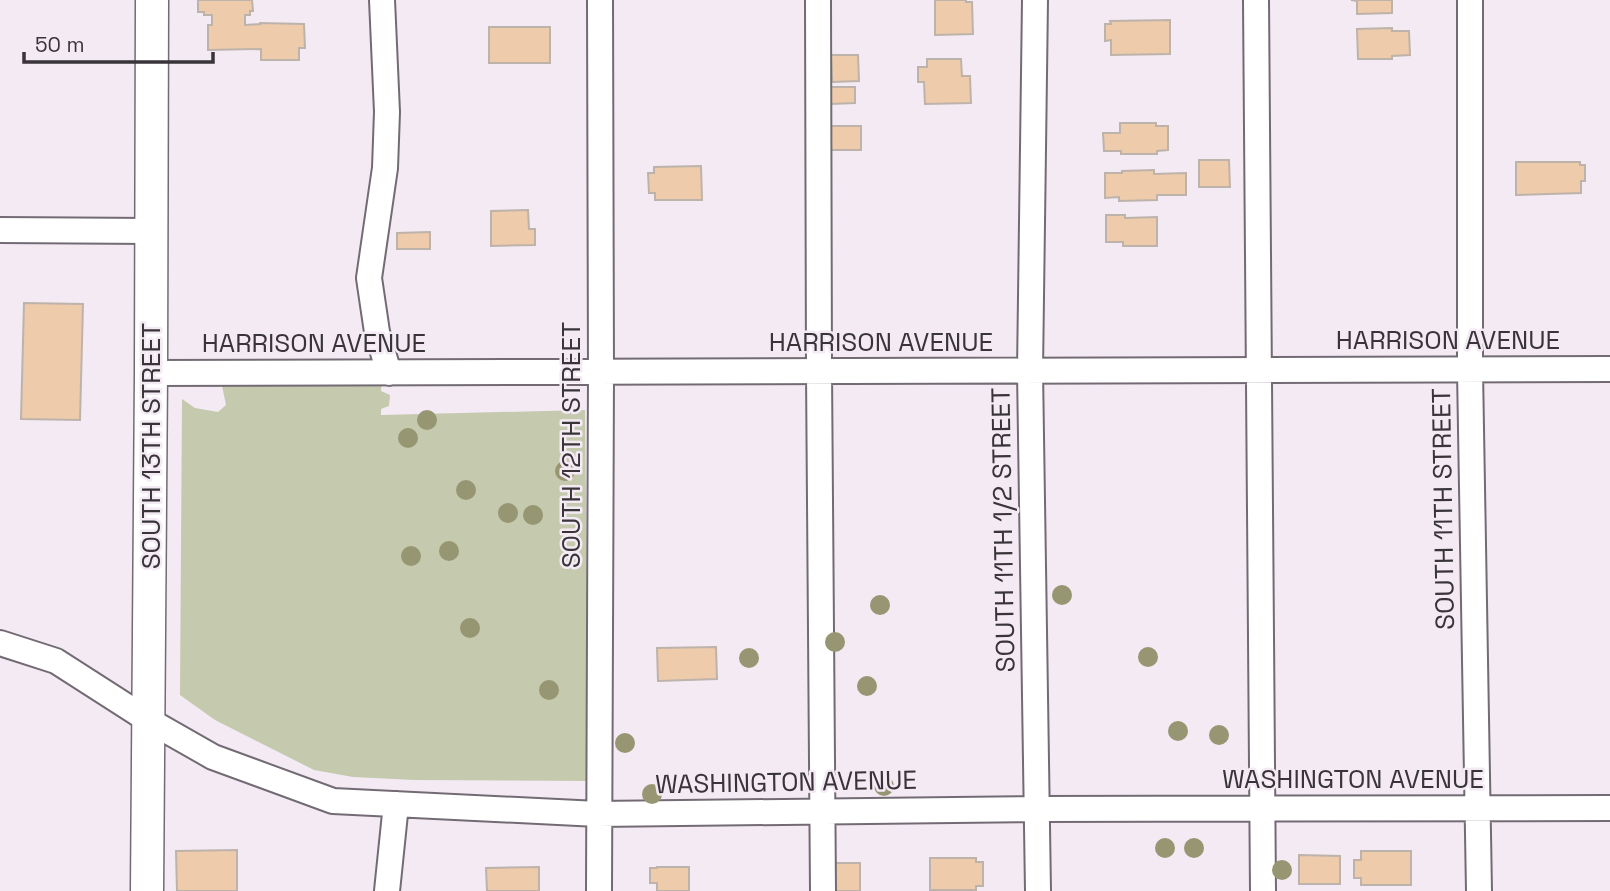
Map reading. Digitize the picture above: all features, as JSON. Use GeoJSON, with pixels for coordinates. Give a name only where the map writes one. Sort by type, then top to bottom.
{"type":"FeatureCollection","features":[{"type":"Feature","properties":{"kind":"main road","name":"SOUTH 13TH STREET"},"geometry":{"type":"LineString","coordinates":[[148,891],[152,0]]}},
{"type":"Feature","properties":{"kind":"street"},"geometry":{"type":"LineString","coordinates":[[382,0],[387,112],[386,168],[369,278],[377,332],[389,373]]}},
{"type":"Feature","properties":{"kind":"street","name":"SOUTH 12TH STREET"},"geometry":{"type":"LineString","coordinates":[[599,891],[600,0]]}},
{"type":"Feature","properties":{"kind":"street"},"geometry":{"type":"LineString","coordinates":[[818,0],[823,891]]}},
{"type":"Feature","properties":{"kind":"street","name":"SOUTH 11TH 1/2 STREET"},"geometry":{"type":"LineString","coordinates":[[1035,0],[1030,371],[1038,891]]}},
{"type":"Feature","properties":{"kind":"street"},"geometry":{"type":"LineString","coordinates":[[1255,0],[1263,891]]}},
{"type":"Feature","properties":{"kind":"street","name":"SOUTH 11TH STREET"},"geometry":{"type":"LineString","coordinates":[[1470,0],[1470,371],[1479,891]]}},
{"type":"Feature","properties":{"kind":"street"},"geometry":{"type":"LineString","coordinates":[[0,230],[152,231]]}},
{"type":"Feature","properties":{"kind":"street","name":"HARRISON AVENUE"},"geometry":{"type":"LineString","coordinates":[[152,373],[1610,369]]}},
{"type":"Feature","properties":{"kind":"street","name":"WASHINGTON AVENUE"},"geometry":{"type":"LineString","coordinates":[[0,643],[56,661],[148,720],[213,757],[333,802],[598,814],[1037,809],[1610,808]]}},
{"type":"Feature","properties":{"kind":"street"},"geometry":{"type":"LineString","coordinates":[[387,891],[396,804]]}},
{"type":"Feature","properties":{"kind":"green space"},"geometry":{"type":"Polygon","coordinates":[[[382,379],[381,391],[390,395],[389,406],[381,409],[381,415],[585,410],[589,781],[414,780],[353,777],[314,770],[215,720],[180,695],[182,399],[195,408],[218,412],[226,405],[221,381],[382,379]]]}},
{"type":"Feature","properties":{"kind":"building"},"geometry":{"type":"Polygon","coordinates":[[[198,0],[252,0],[253,11],[250,11],[250,15],[245,15],[245,25],[304,24],[305,48],[299,48],[299,60],[261,60],[261,49],[208,50],[208,25],[212,25],[212,15],[198,12],[198,0]]]}},
{"type":"Feature","properties":{"kind":"building"},"geometry":{"type":"Polygon","coordinates":[[[935,0],[972,2],[973,34],[935,35],[935,0]]]}},
{"type":"Feature","properties":{"kind":"building"},"geometry":{"type":"Polygon","coordinates":[[[1351,0],[1392,0],[1392,13],[1357,14],[1357,1],[1351,0]]]}},
{"type":"Feature","properties":{"kind":"building"},"geometry":{"type":"Polygon","coordinates":[[[1170,20],[1170,54],[1111,55],[1111,40],[1105,41],[1105,24],[1111,24],[1110,21],[1170,20]]]}},
{"type":"Feature","properties":{"kind":"building"},"geometry":{"type":"Polygon","coordinates":[[[489,27],[550,27],[550,63],[489,63],[489,27]]]}},
{"type":"Feature","properties":{"kind":"building"},"geometry":{"type":"Polygon","coordinates":[[[1392,28],[1392,31],[1409,31],[1410,55],[1392,56],[1392,59],[1358,59],[1357,29],[1392,28]]]}},
{"type":"Feature","properties":{"kind":"building"},"geometry":{"type":"Polygon","coordinates":[[[831,55],[858,55],[859,81],[832,82],[831,55]]]}},
{"type":"Feature","properties":{"kind":"building"},"geometry":{"type":"Polygon","coordinates":[[[927,59],[961,59],[962,76],[970,76],[971,103],[925,104],[924,82],[918,82],[918,67],[927,67],[927,59]]]}},
{"type":"Feature","properties":{"kind":"building"},"geometry":{"type":"Polygon","coordinates":[[[830,87],[855,87],[855,103],[831,104],[830,87]]]}},
{"type":"Feature","properties":{"kind":"building"},"geometry":{"type":"Polygon","coordinates":[[[1120,123],[1156,123],[1156,126],[1168,126],[1168,150],[1157,151],[1157,154],[1104,151],[1103,133],[1120,133],[1120,123]]]}},
{"type":"Feature","properties":{"kind":"building"},"geometry":{"type":"Polygon","coordinates":[[[830,126],[861,126],[861,150],[831,150],[830,126]]]}},
{"type":"Feature","properties":{"kind":"building"},"geometry":{"type":"Polygon","coordinates":[[[1199,160],[1229,160],[1230,187],[1199,187],[1199,160]]]}},
{"type":"Feature","properties":{"kind":"building"},"geometry":{"type":"Polygon","coordinates":[[[1516,162],[1580,162],[1580,165],[1585,165],[1585,181],[1581,181],[1581,193],[1516,195],[1516,162]]]}},
{"type":"Feature","properties":{"kind":"building"},"geometry":{"type":"Polygon","coordinates":[[[701,166],[702,200],[655,200],[655,193],[649,193],[648,173],[654,173],[654,167],[701,166]]]}},
{"type":"Feature","properties":{"kind":"building"},"geometry":{"type":"Polygon","coordinates":[[[1154,170],[1154,174],[1186,173],[1186,195],[1157,195],[1157,200],[1119,201],[1119,197],[1105,198],[1105,173],[1154,170]]]}},
{"type":"Feature","properties":{"kind":"building"},"geometry":{"type":"Polygon","coordinates":[[[528,210],[529,229],[535,229],[535,245],[491,246],[491,211],[528,210]]]}},
{"type":"Feature","properties":{"kind":"building"},"geometry":{"type":"Polygon","coordinates":[[[1106,215],[1125,215],[1125,218],[1157,217],[1157,246],[1123,246],[1123,242],[1106,242],[1106,215]]]}},
{"type":"Feature","properties":{"kind":"building"},"geometry":{"type":"Polygon","coordinates":[[[430,232],[430,249],[397,249],[397,233],[430,232]]]}},
{"type":"Feature","properties":{"kind":"building"},"geometry":{"type":"Polygon","coordinates":[[[24,303],[83,304],[80,420],[21,419],[24,303]]]}},
{"type":"Feature","properties":{"kind":"building"},"geometry":{"type":"Polygon","coordinates":[[[716,647],[717,679],[658,681],[657,648],[716,647]]]}},
{"type":"Feature","properties":{"kind":"building"},"geometry":{"type":"Polygon","coordinates":[[[237,850],[237,891],[177,891],[176,851],[237,850]]]}},
{"type":"Feature","properties":{"kind":"building"},"geometry":{"type":"Polygon","coordinates":[[[1361,851],[1411,851],[1411,885],[1361,885],[1361,878],[1354,878],[1354,860],[1361,860],[1361,851]]]}},
{"type":"Feature","properties":{"kind":"building"},"geometry":{"type":"Polygon","coordinates":[[[1299,855],[1340,856],[1340,884],[1299,884],[1299,855]]]}},
{"type":"Feature","properties":{"kind":"building"},"geometry":{"type":"Polygon","coordinates":[[[930,858],[976,858],[976,862],[983,862],[983,886],[976,886],[976,890],[930,890],[930,858]]]}},
{"type":"Feature","properties":{"kind":"building"},"geometry":{"type":"Polygon","coordinates":[[[829,863],[860,863],[860,891],[829,891],[829,863]]]}},
{"type":"Feature","properties":{"kind":"building"},"geometry":{"type":"Polygon","coordinates":[[[539,867],[539,891],[487,891],[486,868],[539,867]]]}},
{"type":"Feature","properties":{"kind":"building"},"geometry":{"type":"Polygon","coordinates":[[[689,867],[689,891],[657,891],[657,883],[650,883],[650,868],[689,867]]]}}]}
